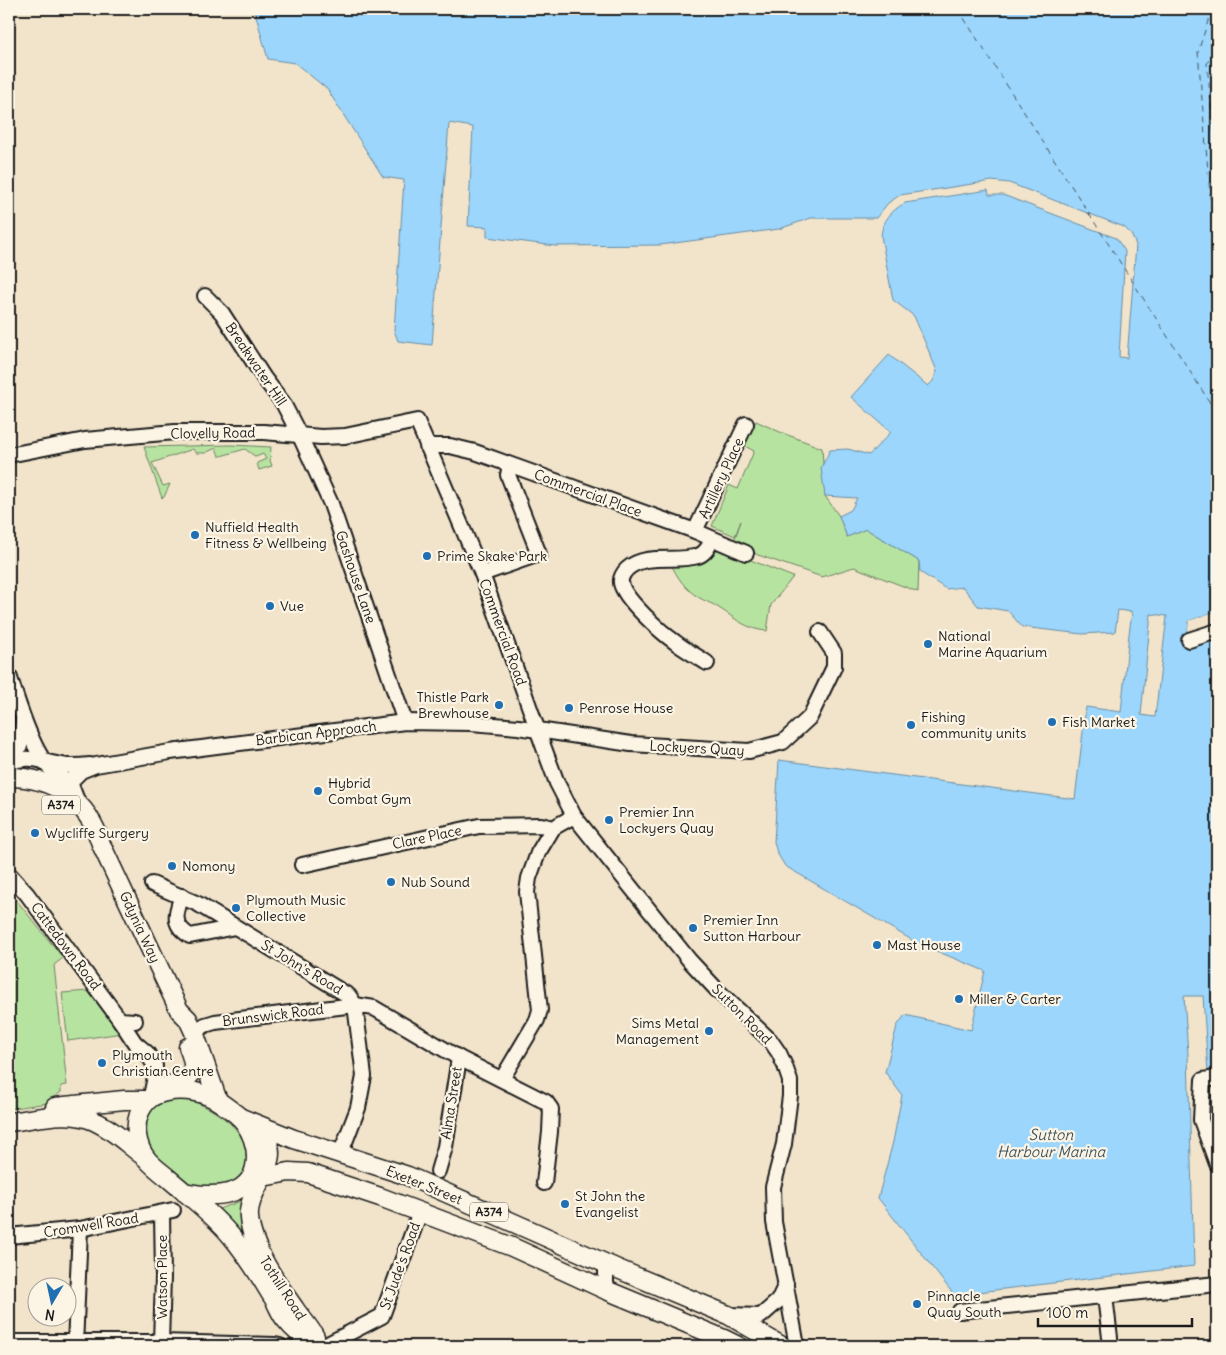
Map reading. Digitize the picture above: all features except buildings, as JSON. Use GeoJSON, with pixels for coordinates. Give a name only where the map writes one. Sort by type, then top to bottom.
{"type":"FeatureCollection","features":[{"type":"Feature","properties":{"kind":"main road","name":"Gdynia Way"},"geometry":{"type":"LineString","coordinates":[[9,767],[63,792],[78,803],[93,822],[101,844],[179,1010],[188,1019],[194,1032],[218,1101]]}},
{"type":"Feature","properties":{"kind":"main road","name":"Gdynia Way"},"geometry":{"type":"LineString","coordinates":[[9,789],[33,792],[55,801],[73,814],[86,833],[101,844]]}},
{"type":"Feature","properties":{"kind":"main road","name":"Gdynia Way"},"geometry":{"type":"LineString","coordinates":[[151,1097],[162,1088],[183,1081],[193,1072],[193,1059],[179,1026],[179,1010]]}},
{"type":"Feature","properties":{"kind":"main road","name":"A374"},"geometry":{"type":"LineString","coordinates":[[202,1053],[207,1057],[224,1092],[242,1107],[294,1139]]}},
{"type":"Feature","properties":{"kind":"main road"},"geometry":{"type":"LineString","coordinates":[[9,1112],[151,1097],[182,1090],[205,1095],[218,1101],[242,1120]]}},
{"type":"Feature","properties":{"kind":"main road"},"geometry":{"type":"LineString","coordinates":[[146,1158],[136,1128],[138,1118],[151,1097]]}},
{"type":"Feature","properties":{"kind":"main road"},"geometry":{"type":"LineString","coordinates":[[9,1122],[64,1116],[87,1118],[104,1127],[146,1158],[184,1192],[204,1196],[221,1195],[241,1188],[255,1180]]}},
{"type":"Feature","properties":{"kind":"main road","name":"Exeter Street"},"geometry":{"type":"LineString","coordinates":[[242,1120],[340,1155],[408,1176],[728,1316],[782,1346]]}},
{"type":"Feature","properties":{"kind":"main road","name":"Tothill Road"},"geometry":{"type":"LineString","coordinates":[[242,1120],[262,1135],[267,1142],[270,1158],[255,1180],[248,1218],[257,1245],[266,1266],[313,1333],[318,1346]]}},
{"type":"Feature","properties":{"kind":"main road","name":"Exeter Street"},"geometry":{"type":"LineString","coordinates":[[255,1180],[289,1172],[308,1174],[380,1197],[512,1247],[606,1290],[724,1338],[738,1346]]}},
{"type":"Feature","properties":{"kind":"main road","name":"Tothill Road"},"geometry":{"type":"LineString","coordinates":[[184,1192],[219,1222],[234,1239],[273,1297],[284,1319],[309,1342],[318,1346]]}},
{"type":"Feature","properties":{"kind":"street","name":"Breakwater Hill"},"geometry":{"type":"LineString","coordinates":[[206,296],[222,313],[264,379],[283,403],[300,436]]}},
{"type":"Feature","properties":{"kind":"street","name":"Clovelly Road"},"geometry":{"type":"LineString","coordinates":[[9,455],[85,440],[174,432],[264,432],[300,436],[345,436],[417,421]]}},
{"type":"Feature","properties":{"kind":"street","name":"Commercial Road"},"geometry":{"type":"LineString","coordinates":[[417,421],[482,574],[557,783],[574,816]]}},
{"type":"Feature","properties":{"kind":"street","name":"Artillery Place"},"geometry":{"type":"LineString","coordinates":[[695,531],[746,424]]}},
{"type":"Feature","properties":{"kind":"street","name":"Gashouse Lane"},"geometry":{"type":"LineString","coordinates":[[300,436],[331,504],[405,722]]}},
{"type":"Feature","properties":{"kind":"street","name":"Commercial Place"},"geometry":{"type":"LineString","coordinates":[[427,446],[450,446],[475,452],[695,531],[746,553]]}},
{"type":"Feature","properties":{"kind":"street"},"geometry":{"type":"LineString","coordinates":[[482,574],[539,554],[508,475],[510,466]]}},
{"type":"Feature","properties":{"kind":"street"},"geometry":{"type":"LineString","coordinates":[[708,663],[674,642],[647,618],[628,596],[621,584],[622,577],[627,570],[636,564],[646,560],[670,560],[700,555],[708,548],[712,539]]}},
{"type":"Feature","properties":{"kind":"street"},"geometry":{"type":"LineString","coordinates":[[1189,640],[1217,631]]}},
{"type":"Feature","properties":{"kind":"street","name":"Lockyers Quay"},"geometry":{"type":"LineString","coordinates":[[538,729],[631,744],[715,750],[749,751],[783,742],[810,717],[834,666],[834,653],[820,632]]}},
{"type":"Feature","properties":{"kind":"street"},"geometry":{"type":"LineString","coordinates":[[9,675],[23,715],[47,766],[71,785],[78,803]]}},
{"type":"Feature","properties":{"kind":"street"},"geometry":{"type":"LineString","coordinates":[[9,767],[20,746],[23,715]]}},
{"type":"Feature","properties":{"kind":"street","name":"Barbican Approach"},"geometry":{"type":"LineString","coordinates":[[9,767],[27,758],[44,760],[63,766],[96,765],[184,750],[405,722],[538,729]]}},
{"type":"Feature","properties":{"kind":"street","name":"Barbican Approach"},"geometry":{"type":"LineString","coordinates":[[71,785],[73,779],[81,771],[96,765]]}},
{"type":"Feature","properties":{"kind":"street"},"geometry":{"type":"LineString","coordinates":[[502,1079],[537,1020],[540,1010],[528,878],[538,853],[553,828],[574,816]]}},
{"type":"Feature","properties":{"kind":"street","name":"Sutton Road"},"geometry":{"type":"LineString","coordinates":[[574,816],[690,961],[716,990],[770,1040],[786,1066],[790,1081],[790,1096],[784,1144],[773,1190],[774,1222],[797,1346]]}},
{"type":"Feature","properties":{"kind":"street","name":"Clare Place"},"geometry":{"type":"LineString","coordinates":[[302,865],[479,826],[541,825],[553,828]]}},
{"type":"Feature","properties":{"kind":"street","name":"Cattedown Road"},"geometry":{"type":"LineString","coordinates":[[9,874],[33,902],[135,1043],[147,1053],[155,1066],[151,1097]]}},
{"type":"Feature","properties":{"kind":"street","name":"St John's Road"},"geometry":{"type":"LineString","coordinates":[[152,884],[198,904],[350,996],[355,1005],[374,1008],[459,1058],[546,1102],[551,1109],[544,1183]]}},
{"type":"Feature","properties":{"kind":"street"},"geometry":{"type":"LineString","coordinates":[[182,896],[176,914],[177,924],[190,936],[235,927]]}},
{"type":"Feature","properties":{"kind":"street"},"geometry":{"type":"LineString","coordinates":[[340,1155],[358,1108],[364,1076],[355,1005]]}},
{"type":"Feature","properties":{"kind":"street","name":"Brunswick Road"},"geometry":{"type":"LineString","coordinates":[[194,1032],[205,1025],[215,1022],[355,1005]]}},
{"type":"Feature","properties":{"kind":"street"},"geometry":{"type":"LineString","coordinates":[[120,1020],[135,1022]]}},
{"type":"Feature","properties":{"kind":"street","name":"Alma Street"},"geometry":{"type":"LineString","coordinates":[[438,1171],[444,1147],[459,1058]]}},
{"type":"Feature","properties":{"kind":"street"},"geometry":{"type":"LineString","coordinates":[[1210,1079],[1201,1120],[1217,1164]]}},
{"type":"Feature","properties":{"kind":"street","name":"Cromwell Road"},"geometry":{"type":"LineString","coordinates":[[9,1236],[80,1229],[168,1211]]}},
{"type":"Feature","properties":{"kind":"street","name":"Watson Place"},"geometry":{"type":"LineString","coordinates":[[161,1342],[168,1211]]}},
{"type":"Feature","properties":{"kind":"street","name":"St Jude's Road"},"geometry":{"type":"LineString","coordinates":[[324,1346],[382,1316],[420,1212]]}},
{"type":"Feature","properties":{"kind":"street"},"geometry":{"type":"LineString","coordinates":[[75,1345],[80,1229]]}},
{"type":"Feature","properties":{"kind":"street"},"geometry":{"type":"LineString","coordinates":[[606,1264],[606,1290]]}},
{"type":"Feature","properties":{"kind":"street"},"geometry":{"type":"LineString","coordinates":[[728,1316],[761,1316],[778,1301],[786,1284]]}},
{"type":"Feature","properties":{"kind":"street"},"geometry":{"type":"LineString","coordinates":[[960,1311],[1217,1284]]}},
{"type":"Feature","properties":{"kind":"street"},"geometry":{"type":"LineString","coordinates":[[1105,1296],[1111,1346]]}},
{"type":"Feature","properties":{"kind":"street"},"geometry":{"type":"LineString","coordinates":[[9,1342],[75,1345],[161,1342],[277,1345],[281,1338],[284,1319]]}},
{"type":"Feature","properties":{"kind":"green space"},"geometry":{"type":"Polygon","coordinates":[[[756,421],[822,448],[825,496],[839,516],[847,537],[866,529],[919,561],[918,592],[854,567],[822,577],[758,555],[734,541],[741,521],[735,536],[712,526],[729,485],[738,489],[754,451],[743,445],[756,421]]]}},
{"type":"Feature","properties":{"kind":"green space"},"geometry":{"type":"Polygon","coordinates":[[[231,445],[271,447],[270,460],[272,466],[259,470],[257,463],[266,459],[263,454],[256,457],[245,449],[219,456],[216,448],[205,453],[196,453],[193,449],[152,463],[163,486],[170,484],[162,498],[144,447],[231,445]]]}},
{"type":"Feature","properties":{"kind":"green space"},"geometry":{"type":"Polygon","coordinates":[[[716,549],[739,558],[743,557],[793,577],[771,605],[767,631],[747,626],[693,594],[676,574],[671,564],[707,561],[716,549]]]}},
{"type":"Feature","properties":{"kind":"green space"},"geometry":{"type":"Polygon","coordinates":[[[9,891],[63,958],[54,965],[67,1085],[61,1086],[61,1092],[47,1103],[9,1109],[9,891]]]}},
{"type":"Feature","properties":{"kind":"green space"},"geometry":{"type":"Polygon","coordinates":[[[89,991],[122,1033],[68,1041],[62,993],[89,991]]]}},
{"type":"Feature","properties":{"kind":"green space"},"geometry":{"type":"Polygon","coordinates":[[[179,1098],[193,1101],[221,1116],[243,1139],[247,1152],[247,1166],[236,1184],[221,1188],[188,1185],[154,1156],[148,1148],[143,1122],[155,1102],[179,1098]]]}},
{"type":"Feature","properties":{"kind":"green space"},"geometry":{"type":"Polygon","coordinates":[[[244,1200],[248,1229],[238,1233],[216,1210],[244,1200]]]}},
{"type":"Feature","properties":{"kind":"water","name":"Sutton Harbour Marina"},"geometry":{"type":"Polygon","coordinates":[[[254,9],[1217,9],[1217,611],[1189,621],[1187,636],[1193,642],[1217,639],[1217,1072],[1208,1073],[1203,996],[1184,996],[1188,1054],[1194,1266],[954,1295],[878,1198],[893,1142],[902,1095],[885,1072],[897,1026],[905,1015],[971,1030],[985,971],[917,943],[785,866],[777,853],[774,842],[779,760],[1075,799],[1086,707],[1121,712],[1132,612],[1118,610],[1115,632],[1082,634],[1022,627],[1008,611],[978,606],[963,587],[946,589],[920,572],[919,561],[866,529],[847,537],[839,516],[851,510],[857,498],[825,496],[821,468],[830,450],[848,449],[869,455],[891,432],[851,397],[889,355],[928,386],[933,381],[937,371],[914,316],[893,300],[881,236],[883,226],[896,209],[905,203],[988,190],[989,195],[1003,195],[1116,238],[1125,251],[1119,357],[1127,358],[1136,245],[1131,234],[1124,227],[1009,183],[992,181],[900,195],[888,203],[876,218],[811,218],[779,229],[660,245],[555,246],[487,237],[487,227],[468,226],[473,127],[449,123],[432,345],[398,341],[394,330],[404,180],[383,177],[327,89],[295,63],[268,59],[254,9]],[[1151,614],[1141,715],[1155,717],[1167,616],[1151,614]]]}},
{"type":"Feature","properties":{"kind":"pier"},"geometry":{"type":"Polygon","coordinates":[[[1217,611],[1217,614],[1191,623],[1189,636],[1217,636],[1217,639],[1193,642],[1187,636],[1189,621],[1217,611]]]}},
{"type":"Feature","properties":{"kind":"ferry route"},"geometry":{"type":"LineString","coordinates":[[958,9],[1214,409],[1217,418]]}},
{"type":"Feature","properties":{"kind":"ferry route"},"geometry":{"type":"LineString","coordinates":[[1212,9],[1198,52],[1217,278]]}},
{"type":"Feature","properties":{"kind":"ferry route"},"geometry":{"type":"LineString","coordinates":[[1217,40],[1207,64],[1217,164]]}},
{"type":"Feature","properties":{"kind":"place","name":"Nuffield Health Fitness & Wellbeing"},"geometry":{"type":"Point","coordinates":[195,535]}},
{"type":"Feature","properties":{"kind":"place","name":"Prime Skake Park"},"geometry":{"type":"Point","coordinates":[427,556]}},
{"type":"Feature","properties":{"kind":"place","name":"Vue"},"geometry":{"type":"Point","coordinates":[270,606]}},
{"type":"Feature","properties":{"kind":"place","name":"National Marine Aquarium"},"geometry":{"type":"Point","coordinates":[928,644]}},
{"type":"Feature","properties":{"kind":"place","name":"Thistle Park Brewhouse"},"geometry":{"type":"Point","coordinates":[499,705]}},
{"type":"Feature","properties":{"kind":"place","name":"Penrose House"},"geometry":{"type":"Point","coordinates":[569,708]}},
{"type":"Feature","properties":{"kind":"place","name":"Fish Market"},"geometry":{"type":"Point","coordinates":[1052,722]}},
{"type":"Feature","properties":{"kind":"place","name":"Fishing community units"},"geometry":{"type":"Point","coordinates":[911,725]}},
{"type":"Feature","properties":{"kind":"place","name":"Hybrid Combat Gym"},"geometry":{"type":"Point","coordinates":[318,791]}},
{"type":"Feature","properties":{"kind":"place","name":"Premier Inn Lockyers Quay"},"geometry":{"type":"Point","coordinates":[609,820]}},
{"type":"Feature","properties":{"kind":"place","name":"Wycliffe Surgery"},"geometry":{"type":"Point","coordinates":[35,833]}},
{"type":"Feature","properties":{"kind":"place","name":"Nomony"},"geometry":{"type":"Point","coordinates":[172,866]}},
{"type":"Feature","properties":{"kind":"place","name":"Nub Sound"},"geometry":{"type":"Point","coordinates":[391,882]}},
{"type":"Feature","properties":{"kind":"place","name":"Plymouth Music Collective"},"geometry":{"type":"Point","coordinates":[236,908]}},
{"type":"Feature","properties":{"kind":"place","name":"Premier Inn Sutton Harbour"},"geometry":{"type":"Point","coordinates":[693,928]}},
{"type":"Feature","properties":{"kind":"place","name":"Mast House"},"geometry":{"type":"Point","coordinates":[877,945]}},
{"type":"Feature","properties":{"kind":"place","name":"Miller & Carter"},"geometry":{"type":"Point","coordinates":[959,999]}},
{"type":"Feature","properties":{"kind":"place","name":"Sims Metal Management"},"geometry":{"type":"Point","coordinates":[709,1031]}},
{"type":"Feature","properties":{"kind":"place","name":"Plymouth Christian Centre"},"geometry":{"type":"Point","coordinates":[102,1063]}},
{"type":"Feature","properties":{"kind":"place","name":"St John the Evangelist"},"geometry":{"type":"Point","coordinates":[565,1204]}},
{"type":"Feature","properties":{"kind":"place","name":"Pinnacle Quay South"},"geometry":{"type":"Point","coordinates":[917,1304]}}]}
